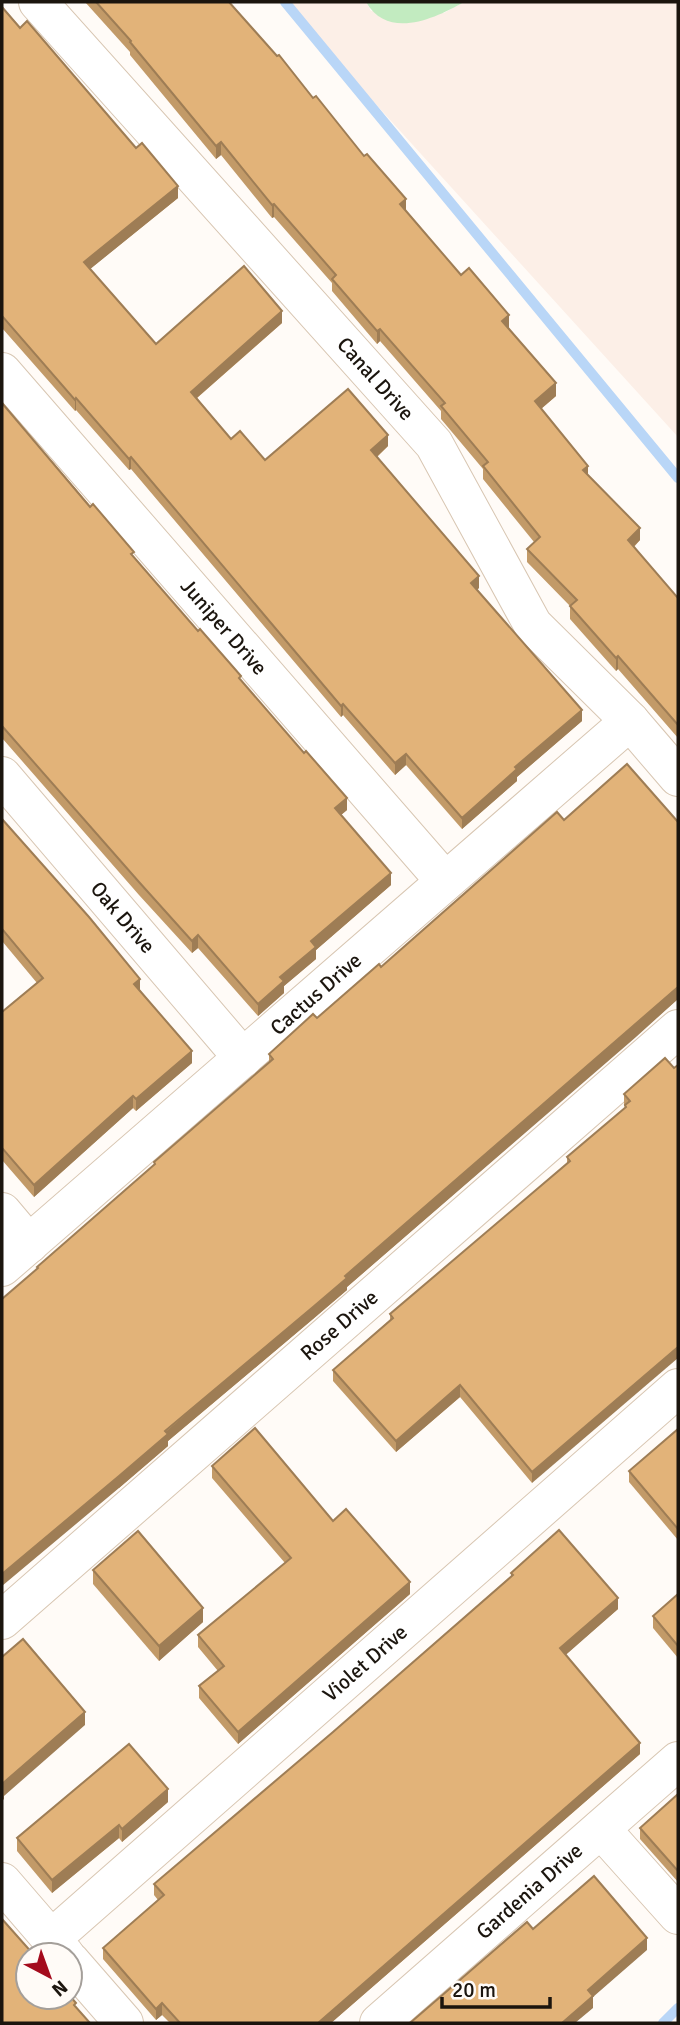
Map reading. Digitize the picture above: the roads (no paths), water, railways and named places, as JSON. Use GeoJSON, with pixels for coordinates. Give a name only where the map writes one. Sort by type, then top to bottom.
{"type":"FeatureCollection","features":[{"type":"Feature","properties":{"kind":"street","name":"Canal Drive"},"geometry":{"type":"LineString","coordinates":[[38,2],[434,444],[533,625],[630,721],[678,777]]}},
{"type":"Feature","properties":{"kind":"street","name":"Juniper Drive"},"geometry":{"type":"LineString","coordinates":[[2,372],[446,881]]}},
{"type":"Feature","properties":{"kind":"street","name":"Cactus Drive"},"geometry":{"type":"LineString","coordinates":[[15,1255],[630,721]]}},
{"type":"Feature","properties":{"kind":"street","name":"Oak Drive"},"geometry":{"type":"LineString","coordinates":[[2,776],[243,1058]]}},
{"type":"Feature","properties":{"kind":"street","name":"Rose Drive"},"geometry":{"type":"LineString","coordinates":[[2,1620],[678,1030]]}},
{"type":"Feature","properties":{"kind":"street"},"geometry":{"type":"LineString","coordinates":[[2,1212],[15,1255]]}},
{"type":"Feature","properties":{"kind":"street","name":"Violet Drive"},"geometry":{"type":"LineString","coordinates":[[74,1941],[678,1388]]}},
{"type":"Feature","properties":{"kind":"street","name":"Gardenia Drive"},"geometry":{"type":"LineString","coordinates":[[379,2023],[678,1761]]}},
{"type":"Feature","properties":{"kind":"street"},"geometry":{"type":"LineString","coordinates":[[601,1829],[678,1915]]}},
{"type":"Feature","properties":{"kind":"street"},"geometry":{"type":"LineString","coordinates":[[2,1882],[53,1941]]}},
{"type":"Feature","properties":{"kind":"street"},"geometry":{"type":"LineString","coordinates":[[84,1977],[124,2023]]}},
{"type":"Feature","properties":{"kind":"waterway"},"geometry":{"type":"LineString","coordinates":[[285,2],[678,478]]}},
{"type":"Feature","properties":{"kind":"waterway"},"geometry":{"type":"LineString","coordinates":[[663,2023],[678,2008]]}}]}
